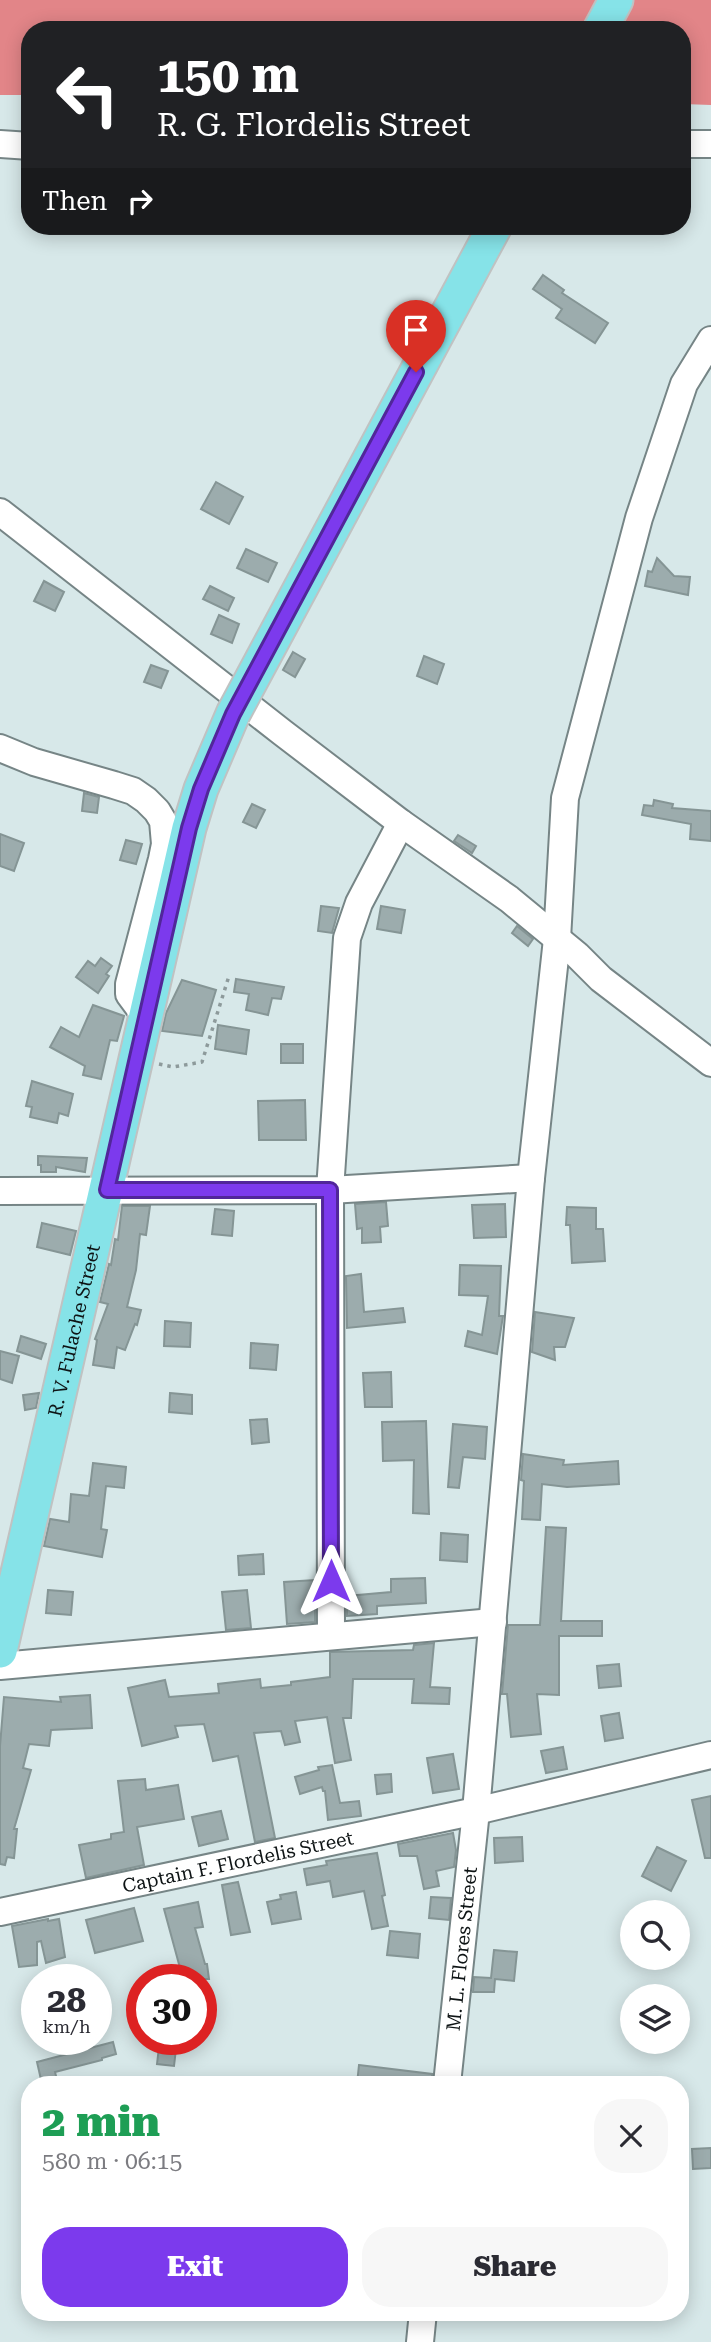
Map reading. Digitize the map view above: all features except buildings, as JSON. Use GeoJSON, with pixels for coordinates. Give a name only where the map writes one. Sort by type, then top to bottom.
{"type":"FeatureCollection","features":[{"type":"Feature","properties":{"kind":"main road"},"geometry":{"type":"LineString","coordinates":[[605,21],[616,0]]}},
{"type":"Feature","properties":{"kind":"main road","name":"R. V. Fulache Street"},"geometry":{"type":"LineString","coordinates":[[0,1651],[189,828],[201,789],[233,714],[490,235]]}},
{"type":"Feature","properties":{"kind":"street"},"geometry":{"type":"LineString","coordinates":[[0,144],[21,145]]}},
{"type":"Feature","properties":{"kind":"street"},"geometry":{"type":"LineString","coordinates":[[691,144],[711,144]]}},
{"type":"Feature","properties":{"kind":"street","name":"M. L. Flores Street"},"geometry":{"type":"LineString","coordinates":[[448,2076],[476,1811],[530,1178],[557,939],[565,798],[639,518],[684,384],[711,340]]}},
{"type":"Feature","properties":{"kind":"street"},"geometry":{"type":"LineString","coordinates":[[0,512],[401,823],[509,900],[601,979],[711,1063]]}},
{"type":"Feature","properties":{"kind":"street"},"geometry":{"type":"LineString","coordinates":[[0,748],[34,762],[133,792],[146,800],[163,821],[165,832],[162,859],[129,984],[130,994],[147,1014]]}},
{"type":"Feature","properties":{"kind":"street"},"geometry":{"type":"LineString","coordinates":[[331,1636],[330,1190],[347,938],[359,903],[401,823]]}},
{"type":"Feature","properties":{"kind":"street"},"geometry":{"type":"LineString","coordinates":[[0,1191],[330,1190],[530,1178]]}},
{"type":"Feature","properties":{"kind":"street"},"geometry":{"type":"LineString","coordinates":[[0,1666],[493,1622]]}},
{"type":"Feature","properties":{"kind":"street","name":"Captain F. Flordelis Street"},"geometry":{"type":"LineString","coordinates":[[0,1912],[476,1811],[711,1755]]}},
{"type":"Feature","properties":{"kind":"street"},"geometry":{"type":"LineString","coordinates":[[420,2342],[422,2321]]}},
{"type":"Feature","properties":{"kind":"path"},"geometry":{"type":"LineString","coordinates":[[136,1060],[173,1067],[202,1062],[229,976]]}},
{"type":"Feature","properties":{"kind":"shaded area"},"geometry":{"type":"Polygon","coordinates":[[[0,0],[711,0],[711,105],[691,104],[691,21],[21,21],[21,95],[0,95],[0,0]]]}},
{"type":"Feature","properties":{"kind":"route"},"geometry":{"type":"LineString","coordinates":[[331,1581],[330,1190],[107,1190],[189,828],[201,789],[233,714],[416,372]]}}]}
